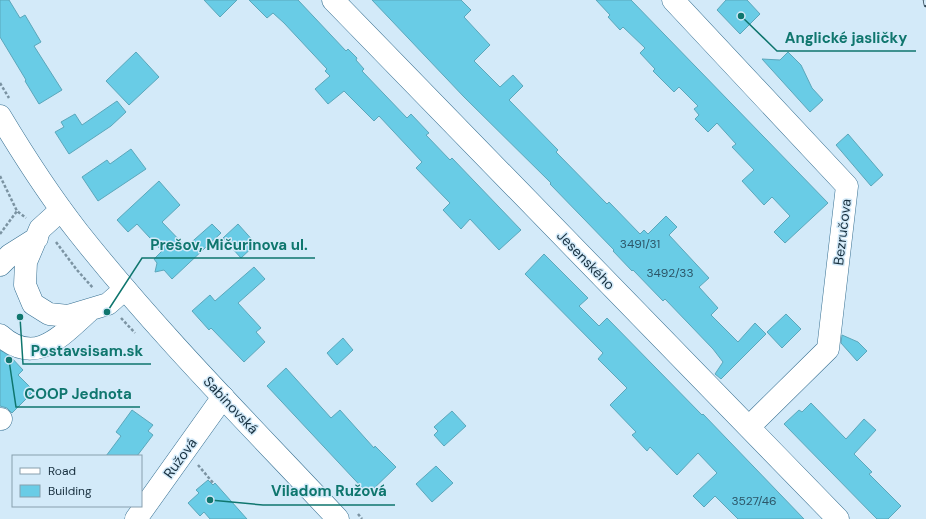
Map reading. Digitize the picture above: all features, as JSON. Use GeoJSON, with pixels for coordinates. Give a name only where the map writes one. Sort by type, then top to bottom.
{"type":"FeatureCollection","features":[{"type":"Feature","properties":{"kind":"street","name":"Jesenského"},"geometry":{"type":"LineString","coordinates":[[333,0],[838,519]]}},
{"type":"Feature","properties":{"kind":"street","name":"Bezručova"},"geometry":{"type":"LineString","coordinates":[[673,0],[848,186],[828,349],[749,427]]}},
{"type":"Feature","properties":{"kind":"street","name":"Sabinovská"},"geometry":{"type":"LineString","coordinates":[[5,109],[42,183],[61,210],[125,289],[224,397],[348,516]]}},
{"type":"Feature","properties":{"kind":"street"},"geometry":{"type":"LineString","coordinates":[[61,210],[40,229],[26,262],[25,285],[33,304],[49,314],[68,316],[108,304],[125,289]]}},
{"type":"Feature","properties":{"kind":"street"},"geometry":{"type":"LineString","coordinates":[[4,248],[37,238]]}},
{"type":"Feature","properties":{"kind":"street"},"geometry":{"type":"LineString","coordinates":[[0,335],[10,344],[25,349],[47,346],[60,337],[90,310]]}},
{"type":"Feature","properties":{"kind":"street","name":"Ružová"},"geometry":{"type":"LineString","coordinates":[[136,519],[224,397]]}},
{"type":"Feature","properties":{"kind":"path"},"geometry":{"type":"LineString","coordinates":[[0,83],[5,109]]}},
{"type":"Feature","properties":{"kind":"path"},"geometry":{"type":"LineString","coordinates":[[4,248],[17,211]]}},
{"type":"Feature","properties":{"kind":"path"},"geometry":{"type":"LineString","coordinates":[[2,223],[4,248]]}},
{"type":"Feature","properties":{"kind":"path"},"geometry":{"type":"LineString","coordinates":[[0,234],[4,248]]}},
{"type":"Feature","properties":{"kind":"path"},"geometry":{"type":"LineString","coordinates":[[196,463],[214,484]]}},
{"type":"Feature","properties":{"kind":"path"},"geometry":{"type":"LineString","coordinates":[[348,516],[362,519]]}},
{"type":"Feature","properties":{"kind":"building"},"geometry":{"type":"Polygon","coordinates":[[[0,0],[9,0],[20,18],[25,15],[41,42],[34,46],[62,90],[39,104],[0,37],[0,0]]]}},
{"type":"Feature","properties":{"kind":"building"},"geometry":{"type":"Polygon","coordinates":[[[204,0],[237,0],[220,17],[204,0]]]}},
{"type":"Feature","properties":{"kind":"building"},"geometry":{"type":"Polygon","coordinates":[[[249,0],[298,0],[346,51],[348,49],[357,58],[356,60],[364,69],[362,71],[407,118],[411,114],[429,133],[426,135],[450,160],[452,158],[521,230],[499,250],[470,219],[461,229],[443,210],[450,203],[416,168],[422,162],[379,116],[374,121],[344,91],[328,104],[315,89],[330,76],[325,71],[327,69],[273,13],[267,18],[249,0]]]}},
{"type":"Feature","properties":{"kind":"building"},"geometry":{"type":"Polygon","coordinates":[[[372,0],[461,0],[471,10],[464,17],[490,45],[474,61],[500,87],[513,75],[523,86],[509,100],[558,150],[556,152],[607,204],[609,202],[640,234],[644,230],[648,234],[666,216],[677,227],[669,235],[709,278],[699,287],[718,308],[711,315],[738,342],[755,323],[766,334],[721,379],[715,374],[723,362],[713,349],[665,299],[663,301],[633,270],[632,271],[613,251],[614,250],[550,184],[551,183],[464,97],[372,0]]]}},
{"type":"Feature","properties":{"kind":"building"},"geometry":{"type":"Polygon","coordinates":[[[596,0],[631,0],[828,203],[785,243],[774,232],[790,216],[772,197],[764,205],[742,181],[754,170],[732,147],[736,144],[717,123],[708,132],[695,119],[699,115],[694,109],[698,106],[679,87],[674,92],[653,71],[655,69],[640,53],[645,48],[623,27],[620,30],[608,17],[610,15],[596,0]]]}},
{"type":"Feature","properties":{"kind":"building"},"geometry":{"type":"Polygon","coordinates":[[[726,0],[747,0],[760,14],[740,34],[717,10],[726,0]]]}},
{"type":"Feature","properties":{"kind":"building"},"geometry":{"type":"Polygon","coordinates":[[[136,52],[159,77],[129,105],[106,81],[136,52]]]}},
{"type":"Feature","properties":{"kind":"building"},"geometry":{"type":"Polygon","coordinates":[[[788,52],[801,65],[812,88],[823,100],[810,112],[762,59],[780,60],[788,52]]]}},
{"type":"Feature","properties":{"kind":"building"},"geometry":{"type":"Polygon","coordinates":[[[117,101],[126,112],[111,126],[69,154],[55,132],[64,127],[61,122],[75,114],[82,125],[117,101]]]}},
{"type":"Feature","properties":{"kind":"building"},"geometry":{"type":"Polygon","coordinates":[[[848,134],[883,175],[871,186],[836,145],[848,134]]]}},
{"type":"Feature","properties":{"kind":"building"},"geometry":{"type":"Polygon","coordinates":[[[131,149],[146,169],[98,201],[82,177],[107,160],[110,164],[131,149]]]}},
{"type":"Feature","properties":{"kind":"building"},"geometry":{"type":"Polygon","coordinates":[[[159,181],[180,205],[162,222],[186,247],[212,224],[221,233],[172,279],[164,270],[155,272],[157,263],[154,259],[162,251],[137,224],[128,232],[117,220],[159,181]]]}},
{"type":"Feature","properties":{"kind":"building"},"geometry":{"type":"Polygon","coordinates":[[[238,224],[256,244],[241,258],[223,238],[238,224]]]}},
{"type":"Feature","properties":{"kind":"building"},"geometry":{"type":"Polygon","coordinates":[[[544,254],[588,298],[579,306],[599,326],[607,318],[702,415],[703,414],[804,519],[738,519],[715,496],[704,507],[693,496],[717,473],[698,453],[677,475],[650,447],[647,451],[632,435],[636,432],[610,405],[627,388],[598,359],[603,353],[525,274],[544,254]]]}},
{"type":"Feature","properties":{"kind":"building"},"geometry":{"type":"Polygon","coordinates":[[[254,267],[265,279],[238,303],[261,328],[256,332],[265,342],[244,362],[211,328],[209,330],[192,311],[210,295],[215,301],[254,267]]]}},
{"type":"Feature","properties":{"kind":"building"},"geometry":{"type":"Polygon","coordinates":[[[786,314],[801,329],[782,348],[767,332],[786,314]]]}},
{"type":"Feature","properties":{"kind":"building"},"geometry":{"type":"Polygon","coordinates":[[[842,335],[858,342],[867,351],[857,361],[841,343],[842,335]]]}},
{"type":"Feature","properties":{"kind":"building"},"geometry":{"type":"Polygon","coordinates":[[[343,338],[353,350],[337,365],[327,353],[343,338]]]}},
{"type":"Feature","properties":{"kind":"building"},"geometry":{"type":"Polygon","coordinates":[[[0,350],[10,356],[23,370],[18,375],[34,391],[12,413],[7,408],[0,406],[0,350]]]}},
{"type":"Feature","properties":{"kind":"building"},"geometry":{"type":"Polygon","coordinates":[[[286,368],[331,418],[340,410],[374,448],[375,446],[396,467],[368,494],[267,386],[286,368]]]}},
{"type":"Feature","properties":{"kind":"building"},"geometry":{"type":"Polygon","coordinates":[[[811,403],[846,439],[864,419],[876,430],[854,454],[872,472],[869,474],[901,506],[888,519],[877,519],[784,424],[799,410],[802,412],[811,403]]]}},
{"type":"Feature","properties":{"kind":"building"},"geometry":{"type":"Polygon","coordinates":[[[132,410],[153,425],[148,431],[153,435],[138,455],[107,455],[121,436],[116,432],[132,410]]]}},
{"type":"Feature","properties":{"kind":"building"},"geometry":{"type":"Polygon","coordinates":[[[452,411],[466,426],[444,446],[434,435],[438,431],[434,427],[452,411]]]}},
{"type":"Feature","properties":{"kind":"building"},"geometry":{"type":"Polygon","coordinates":[[[436,466],[453,483],[432,502],[416,484],[436,466]]]}},
{"type":"Feature","properties":{"kind":"building"},"geometry":{"type":"Polygon","coordinates":[[[208,480],[213,485],[215,483],[247,519],[210,519],[204,512],[200,516],[188,503],[199,493],[196,490],[208,480]]]}},
{"type":"Feature","properties":{"kind":"railway"},"geometry":{"type":"LineString","coordinates":[[925,0],[926,5]]}},
{"type":"Feature","properties":{"kind":"place","name":"Anglické jasličky"},"geometry":{"type":"Point","coordinates":[741,16]}},
{"type":"Feature","properties":{"kind":"place","name":"Prešov, Mičurinova ul."},"geometry":{"type":"Point","coordinates":[107,312]}},
{"type":"Feature","properties":{"kind":"place","name":"Postavsisam.sk"},"geometry":{"type":"Point","coordinates":[20,317]}},
{"type":"Feature","properties":{"kind":"place","name":"COOP Jednota"},"geometry":{"type":"Point","coordinates":[9,360]}},
{"type":"Feature","properties":{"kind":"place","name":"Viladom Ružová"},"geometry":{"type":"Point","coordinates":[210,500]}}]}
